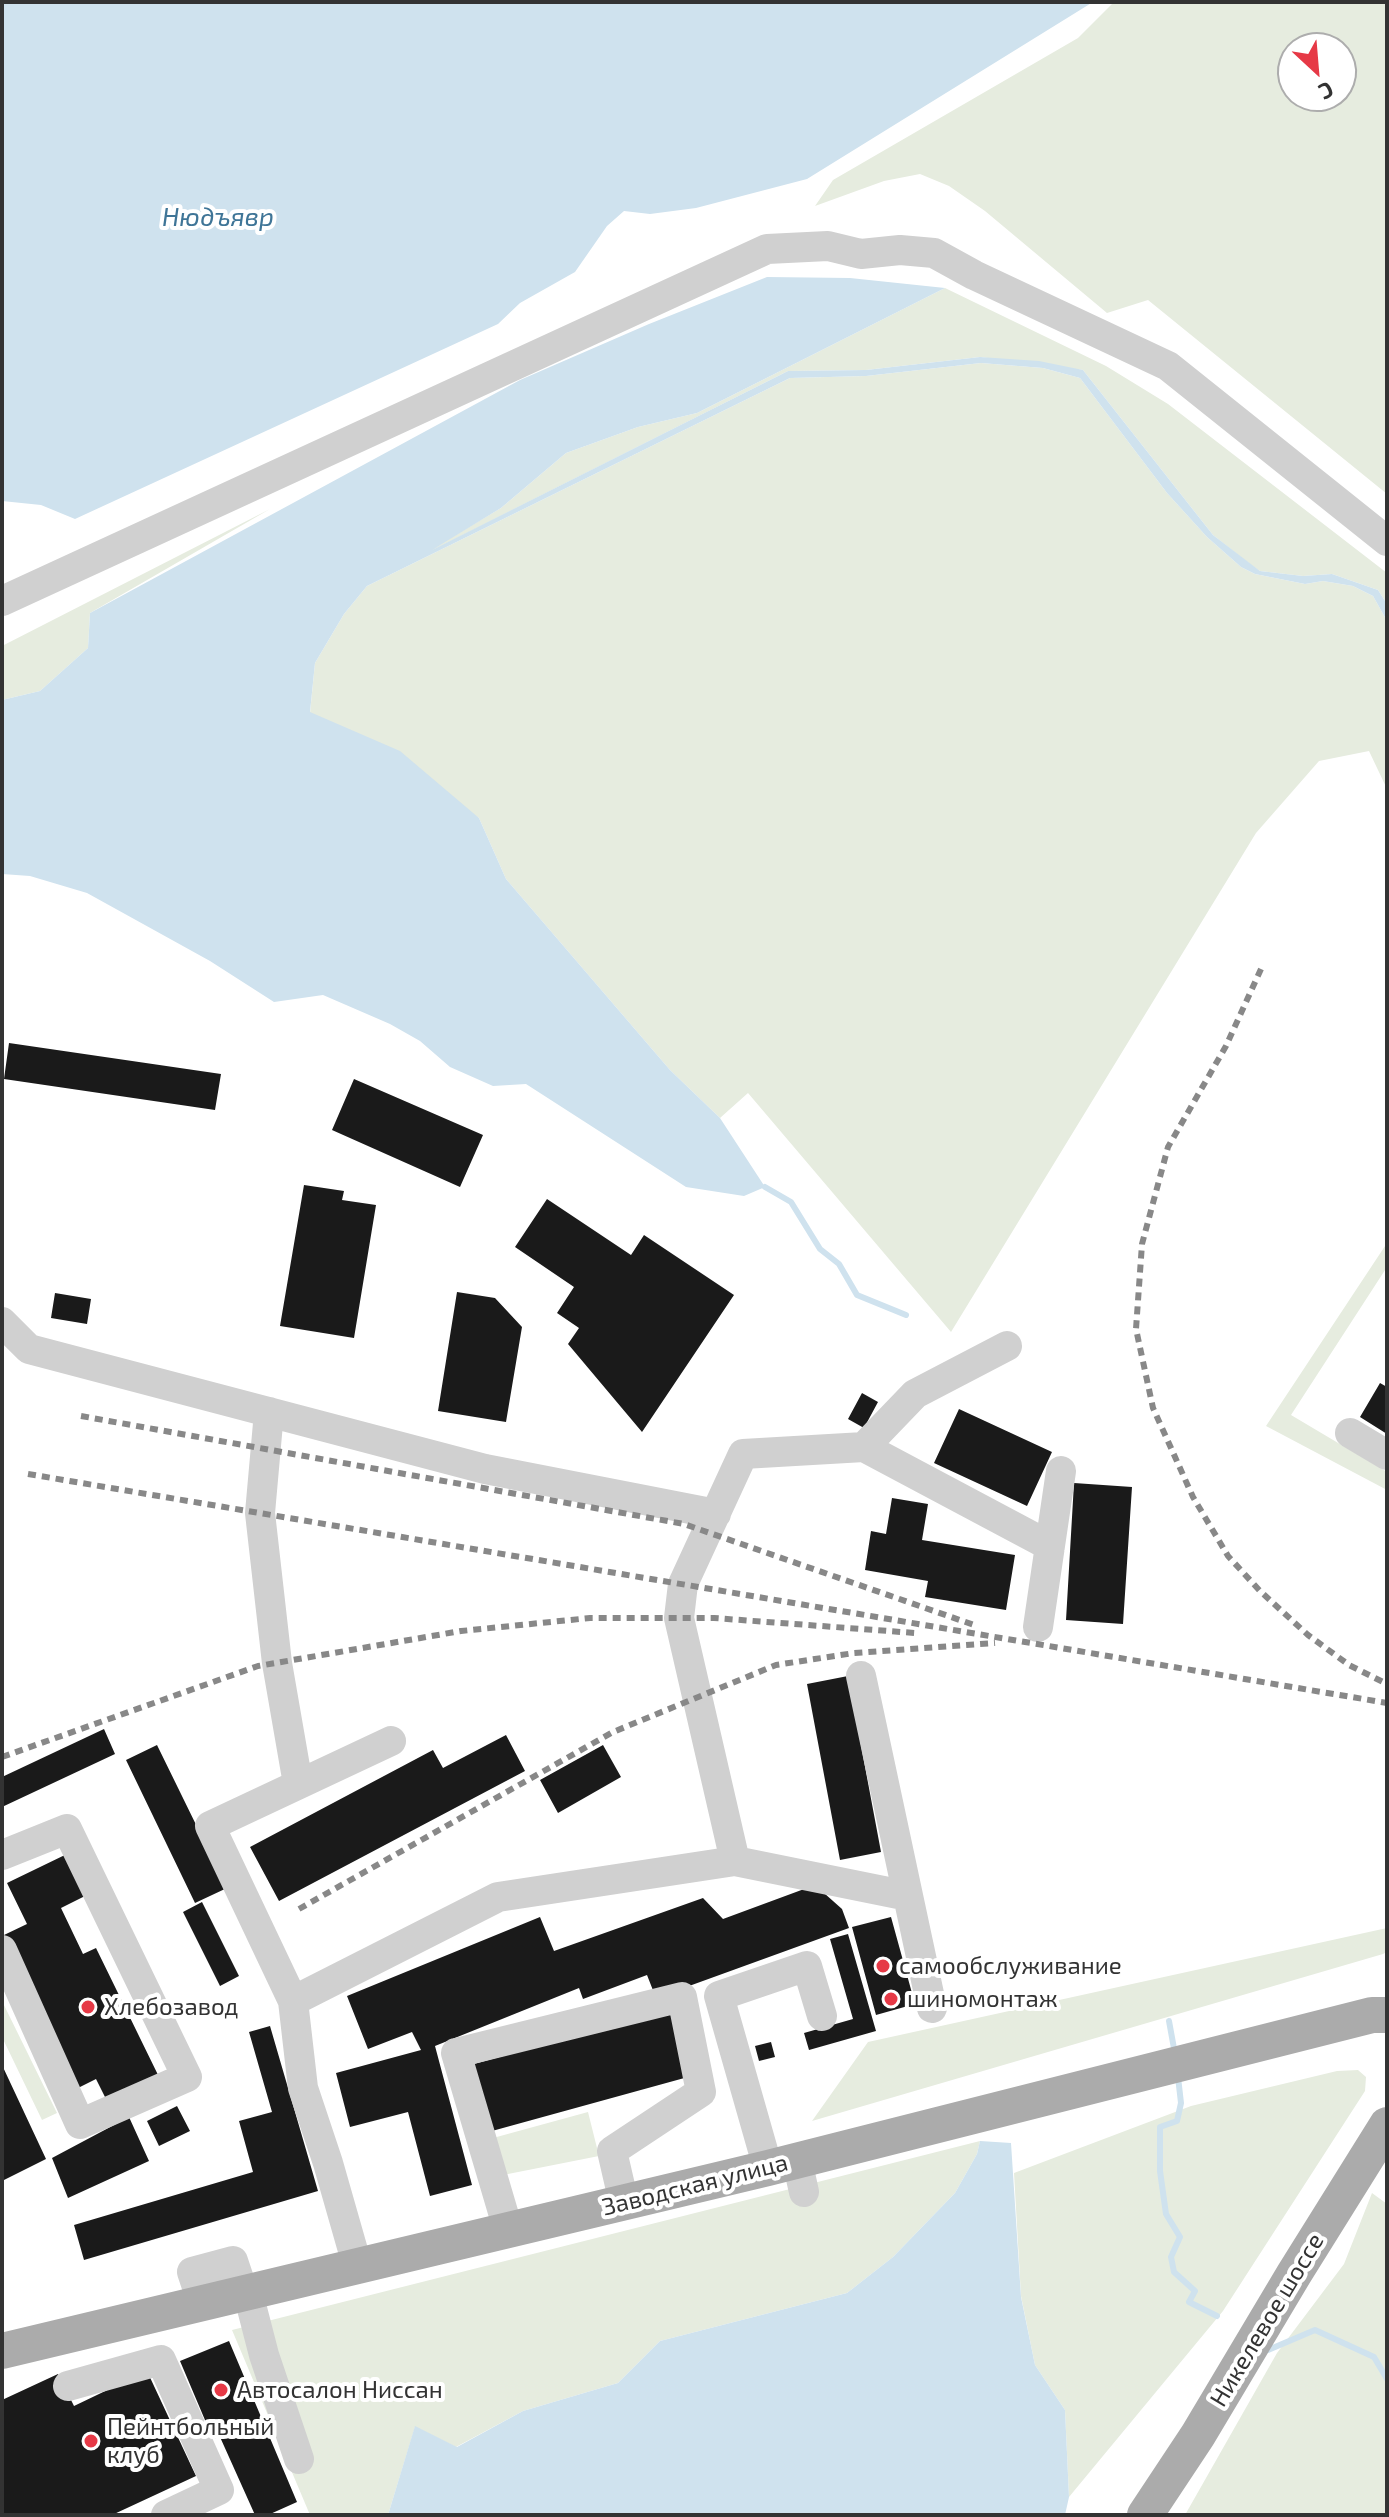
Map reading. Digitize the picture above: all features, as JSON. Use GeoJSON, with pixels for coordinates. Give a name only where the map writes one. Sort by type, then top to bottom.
{"type":"FeatureCollection","features":[{"type":"Feature","properties":{"kind":"main road","name":"Заводская улица"},"geometry":{"type":"LineString","coordinates":[[2,2351],[231,2292],[358,2268],[508,2229],[624,2203],[790,2173],[1174,2064],[1382,2013]]}},
{"type":"Feature","properties":{"kind":"main road","name":"Никелевое шоссе"},"geometry":{"type":"LineString","coordinates":[[1145,2515],[1198,2435],[1387,2125]]}},
{"type":"Feature","properties":{"kind":"lane"},"geometry":{"type":"LineString","coordinates":[[2,601],[767,249],[828,246],[861,254],[900,250],[934,253],[974,275],[1168,366],[1387,541]]}},
{"type":"Feature","properties":{"kind":"lane"},"geometry":{"type":"LineString","coordinates":[[2,1322],[29,1349],[485,1469],[716,1514]]}},
{"type":"Feature","properties":{"kind":"lane"},"geometry":{"type":"LineString","coordinates":[[864,1447],[915,1394],[1007,1346]]}},
{"type":"Feature","properties":{"kind":"lane"},"geometry":{"type":"LineString","coordinates":[[269,1412],[260,1513],[277,1663],[298,1784]]}},
{"type":"Feature","properties":{"kind":"lane"},"geometry":{"type":"LineString","coordinates":[[1350,1433],[1387,1455]]}},
{"type":"Feature","properties":{"kind":"lane"},"geometry":{"type":"LineString","coordinates":[[735,1861],[679,1618],[683,1584],[743,1454],[864,1447],[1050,1546]]}},
{"type":"Feature","properties":{"kind":"lane"},"geometry":{"type":"LineString","coordinates":[[1038,1627],[1061,1471]]}},
{"type":"Feature","properties":{"kind":"lane"},"geometry":{"type":"LineString","coordinates":[[861,1676],[932,2008]]}},
{"type":"Feature","properties":{"kind":"lane"},"geometry":{"type":"LineString","coordinates":[[358,2268],[303,2088],[293,2001],[210,1826],[391,1741]]}},
{"type":"Feature","properties":{"kind":"lane"},"geometry":{"type":"LineString","coordinates":[[2,1855],[67,1829],[187,2077],[80,2124],[2,1950]]}},
{"type":"Feature","properties":{"kind":"lane"},"geometry":{"type":"LineString","coordinates":[[293,2001],[498,1897],[735,1861],[908,1896]]}},
{"type":"Feature","properties":{"kind":"lane"},"geometry":{"type":"LineString","coordinates":[[790,2173],[719,1996],[807,1966],[822,2016]]}},
{"type":"Feature","properties":{"kind":"lane"},"geometry":{"type":"LineString","coordinates":[[508,2229],[456,2053],[682,1997],[701,2092],[612,2151],[624,2203]]}},
{"type":"Feature","properties":{"kind":"lane"},"geometry":{"type":"LineString","coordinates":[[231,2292],[264,2355],[299,2459]]}},
{"type":"Feature","properties":{"kind":"lane"},"geometry":{"type":"LineString","coordinates":[[68,2386],[161,2360],[219,2490],[166,2515]]}},
{"type":"Feature","properties":{"kind":"shaded area"},"geometry":{"type":"Polygon","coordinates":[[[1114,2],[1387,2],[1387,494],[1148,300],[1107,313],[985,211],[949,186],[920,174],[884,181],[815,206],[833,180],[1078,38],[1114,2]]]}},
{"type":"Feature","properties":{"kind":"shaded area"},"geometry":{"type":"Polygon","coordinates":[[[945,288],[1106,366],[1168,404],[1387,573],[1387,604],[1378,590],[1332,574],[1303,576],[1260,571],[1251,565],[1213,535],[1083,370],[980,357],[866,370],[788,371],[417,558],[501,508],[566,453],[638,427],[697,413],[945,288]]]}},
{"type":"Feature","properties":{"kind":"shaded area"},"geometry":{"type":"Polygon","coordinates":[[[981,363],[1043,368],[1080,378],[1167,493],[1207,537],[1241,567],[1255,574],[1305,584],[1323,581],[1353,586],[1373,596],[1387,621],[1387,789],[1369,751],[1319,761],[1256,833],[951,1332],[748,1093],[720,1118],[670,1070],[506,879],[479,818],[310,713],[315,663],[344,614],[367,586],[790,378],[866,376],[981,363]]]}},
{"type":"Feature","properties":{"kind":"shaded area"},"geometry":{"type":"Polygon","coordinates":[[[270,509],[90,613],[88,648],[40,691],[2,700],[2,646],[270,509]]]}},
{"type":"Feature","properties":{"kind":"shaded area"},"geometry":{"type":"Polygon","coordinates":[[[1387,1243],[1387,1267],[1291,1415],[1387,1472],[1387,1490],[1266,1426],[1387,1243]]]}},
{"type":"Feature","properties":{"kind":"shaded area"},"geometry":{"type":"Polygon","coordinates":[[[1387,1928],[1387,1952],[1383,1954],[812,2121],[868,2042],[1387,1928]]]}},
{"type":"Feature","properties":{"kind":"shaded area"},"geometry":{"type":"Polygon","coordinates":[[[2,2001],[57,2113],[42,2120],[2,2037],[2,2001]]]}},
{"type":"Feature","properties":{"kind":"shaded area"},"geometry":{"type":"Polygon","coordinates":[[[1358,2070],[1366,2077],[1365,2091],[1223,2311],[1069,2497],[1065,2410],[1035,2365],[1021,2296],[1014,2173],[1191,2106],[1337,2071],[1358,2070]]]}},
{"type":"Feature","properties":{"kind":"shaded area"},"geometry":{"type":"Polygon","coordinates":[[[588,2112],[599,2156],[503,2175],[493,2138],[588,2112]]]}},
{"type":"Feature","properties":{"kind":"shaded area"},"geometry":{"type":"Polygon","coordinates":[[[980,2141],[977,2154],[955,2193],[893,2257],[847,2293],[660,2341],[618,2383],[523,2411],[456,2447],[415,2427],[388,2515],[310,2515],[232,2330],[980,2141]]]}},
{"type":"Feature","properties":{"kind":"shaded area"},"geometry":{"type":"Polygon","coordinates":[[[1372,2193],[1387,2204],[1387,2515],[1185,2515],[1277,2353],[1344,2264],[1372,2193]]]}},
{"type":"Feature","properties":{"kind":"water","name":"Нюдъявр"},"geometry":{"type":"Polygon","coordinates":[[[2,2],[1093,2],[807,179],[696,208],[650,214],[624,211],[607,226],[575,272],[520,303],[498,324],[75,519],[41,505],[2,501],[2,2]]]}},
{"type":"Feature","properties":{"kind":"water"},"geometry":{"type":"Polygon","coordinates":[[[767,277],[850,278],[945,288],[697,413],[638,427],[566,453],[501,508],[432,550],[788,371],[866,370],[980,357],[1039,361],[1083,370],[1213,535],[1260,571],[1303,576],[1332,574],[1378,590],[1387,604],[1387,621],[1373,596],[1353,586],[1323,581],[1305,584],[1255,574],[1241,567],[1207,537],[1167,493],[1080,378],[1043,368],[981,363],[866,376],[790,378],[367,586],[344,614],[315,663],[310,712],[400,751],[479,818],[506,879],[670,1070],[720,1118],[765,1187],[744,1196],[686,1187],[526,1084],[493,1086],[450,1067],[420,1041],[390,1024],[323,995],[274,1002],[210,961],[87,893],[30,876],[2,874],[2,700],[40,691],[88,648],[90,613],[520,380],[767,277]]]}},
{"type":"Feature","properties":{"kind":"water"},"geometry":{"type":"Polygon","coordinates":[[[980,2141],[1011,2143],[1021,2297],[1035,2365],[1065,2410],[1069,2497],[1065,2515],[388,2515],[415,2426],[457,2447],[523,2411],[618,2383],[660,2341],[847,2293],[893,2257],[955,2193],[977,2154],[980,2141]]]}},
{"type":"Feature","properties":{"kind":"building"},"geometry":{"type":"Polygon","coordinates":[[[9,1043],[221,1074],[215,1110],[4,1079],[9,1043]]]}},
{"type":"Feature","properties":{"kind":"building"},"geometry":{"type":"Polygon","coordinates":[[[354,1079],[483,1135],[460,1187],[332,1130],[354,1079]]]}},
{"type":"Feature","properties":{"kind":"building"},"geometry":{"type":"Polygon","coordinates":[[[304,1185],[344,1191],[342,1200],[376,1205],[354,1338],[280,1326],[304,1185]]]}},
{"type":"Feature","properties":{"kind":"building"},"geometry":{"type":"Polygon","coordinates":[[[547,1199],[631,1255],[644,1235],[734,1295],[642,1432],[568,1344],[579,1328],[557,1313],[574,1287],[515,1247],[547,1199]]]}},
{"type":"Feature","properties":{"kind":"building"},"geometry":{"type":"Polygon","coordinates":[[[457,1292],[495,1298],[522,1327],[506,1422],[438,1411],[457,1292]]]}},
{"type":"Feature","properties":{"kind":"building"},"geometry":{"type":"Polygon","coordinates":[[[55,1293],[91,1299],[87,1324],[51,1318],[55,1293]]]}},
{"type":"Feature","properties":{"kind":"building"},"geometry":{"type":"Polygon","coordinates":[[[1380,1383],[1387,1387],[1387,1434],[1360,1417],[1380,1383]]]}},
{"type":"Feature","properties":{"kind":"building"},"geometry":{"type":"Polygon","coordinates":[[[862,1393],[878,1402],[864,1428],[848,1419],[862,1393]]]}},
{"type":"Feature","properties":{"kind":"building"},"geometry":{"type":"Polygon","coordinates":[[[959,1409],[1052,1452],[1027,1506],[934,1463],[959,1409]]]}},
{"type":"Feature","properties":{"kind":"building"},"geometry":{"type":"Polygon","coordinates":[[[1074,1483],[1132,1487],[1123,1624],[1066,1620],[1074,1483]]]}},
{"type":"Feature","properties":{"kind":"building"},"geometry":{"type":"Polygon","coordinates":[[[892,1498],[928,1504],[922,1540],[1015,1555],[1006,1610],[925,1597],[928,1581],[865,1570],[871,1531],[886,1534],[892,1498]]]}},
{"type":"Feature","properties":{"kind":"building"},"geometry":{"type":"Polygon","coordinates":[[[848,1676],[881,1852],[840,1860],[807,1684],[848,1676]]]}},
{"type":"Feature","properties":{"kind":"building"},"geometry":{"type":"Polygon","coordinates":[[[104,1729],[115,1754],[2,1807],[2,1777],[104,1729]]]}},
{"type":"Feature","properties":{"kind":"building"},"geometry":{"type":"Polygon","coordinates":[[[506,1735],[525,1771],[279,1901],[250,1847],[433,1750],[443,1768],[506,1735]]]}},
{"type":"Feature","properties":{"kind":"building"},"geometry":{"type":"Polygon","coordinates":[[[157,1745],[227,1888],[195,1903],[126,1760],[157,1745]]]}},
{"type":"Feature","properties":{"kind":"building"},"geometry":{"type":"Polygon","coordinates":[[[603,1745],[621,1777],[558,1813],[540,1780],[603,1745]]]}},
{"type":"Feature","properties":{"kind":"building"},"geometry":{"type":"Polygon","coordinates":[[[69,1853],[89,1894],[61,1908],[83,1954],[96,1948],[160,2079],[109,2105],[96,2079],[78,2088],[4,1935],[27,1924],[7,1883],[69,1853]]]}},
{"type":"Feature","properties":{"kind":"building"},"geometry":{"type":"Polygon","coordinates":[[[815,1885],[842,1909],[849,1928],[656,1998],[647,1975],[583,1999],[579,1988],[435,2046],[472,2185],[430,2196],[408,2112],[350,2127],[336,2073],[421,2050],[412,2032],[368,2049],[347,1996],[540,1917],[554,1951],[703,1898],[723,1919],[815,1885]]]}},
{"type":"Feature","properties":{"kind":"building"},"geometry":{"type":"Polygon","coordinates":[[[202,1902],[239,1976],[220,1986],[183,1912],[202,1902]]]}},
{"type":"Feature","properties":{"kind":"building","name":"самообслуживание"},"geometry":{"type":"Polygon","coordinates":[[[891,1917],[915,2004],[876,2015],[852,1927],[891,1917]]]}},
{"type":"Feature","properties":{"kind":"building"},"geometry":{"type":"Polygon","coordinates":[[[848,1934],[876,2031],[809,2050],[804,2033],[853,2019],[830,1939],[848,1934]]]}},
{"type":"Feature","properties":{"kind":"building"},"geometry":{"type":"Polygon","coordinates":[[[670,2010],[688,2077],[492,2131],[474,2064],[670,2010]]]}},
{"type":"Feature","properties":{"kind":"building"},"geometry":{"type":"Polygon","coordinates":[[[270,2026],[318,2191],[84,2260],[74,2225],[253,2172],[239,2121],[272,2112],[249,2032],[270,2026]]]}},
{"type":"Feature","properties":{"kind":"building"},"geometry":{"type":"Polygon","coordinates":[[[771,2042],[775,2057],[759,2061],[755,2046],[771,2042]]]}},
{"type":"Feature","properties":{"kind":"building"},"geometry":{"type":"Polygon","coordinates":[[[2,2065],[46,2159],[2,2181],[2,2065]]]}},
{"type":"Feature","properties":{"kind":"building"},"geometry":{"type":"Polygon","coordinates":[[[177,2106],[190,2131],[159,2146],[147,2121],[177,2106]]]}},
{"type":"Feature","properties":{"kind":"building"},"geometry":{"type":"Polygon","coordinates":[[[129,2117],[149,2161],[68,2198],[52,2158],[129,2117]]]}},
{"type":"Feature","properties":{"kind":"building"},"geometry":{"type":"Polygon","coordinates":[[[229,2341],[297,2502],[268,2515],[255,2515],[220,2437],[213,2439],[180,2361],[229,2341]]]}},
{"type":"Feature","properties":{"kind":"building","name":"Пейнтбольный клуб"},"geometry":{"type":"Polygon","coordinates":[[[147,2371],[196,2476],[112,2515],[2,2515],[2,2400],[58,2374],[74,2406],[147,2371]]]}},
{"type":"Feature","properties":{"kind":"waterway"},"geometry":{"type":"LineString","coordinates":[[765,1187],[791,1202],[820,1249],[839,1264],[857,1295],[906,1315]]}},
{"type":"Feature","properties":{"kind":"waterway"},"geometry":{"type":"LineString","coordinates":[[1169,2021],[1175,2054]]}},
{"type":"Feature","properties":{"kind":"waterway"},"geometry":{"type":"LineString","coordinates":[[1178,2077],[1181,2103],[1177,2121],[1160,2127],[1160,2171],[1166,2214],[1180,2237],[1171,2257],[1174,2272],[1195,2291],[1189,2302],[1217,2316]]}},
{"type":"Feature","properties":{"kind":"waterway"},"geometry":{"type":"LineString","coordinates":[[1268,2350],[1315,2330],[1374,2357],[1387,2379]]}},
{"type":"Feature","properties":{"kind":"railway"},"geometry":{"type":"LineString","coordinates":[[1261,969],[1226,1046],[1168,1147],[1142,1244],[1136,1329],[1153,1408],[1193,1497],[1228,1556],[1260,1591],[1308,1635],[1349,1665],[1387,1684]]}},
{"type":"Feature","properties":{"kind":"railway"},"geometry":{"type":"LineString","coordinates":[[81,1416],[684,1524],[977,1626]]}},
{"type":"Feature","properties":{"kind":"railway"},"geometry":{"type":"LineString","coordinates":[[28,1474],[1387,1703]]}},
{"type":"Feature","properties":{"kind":"railway"},"geometry":{"type":"LineString","coordinates":[[2,1757],[258,1666],[461,1631],[590,1618],[714,1618],[915,1633]]}},
{"type":"Feature","properties":{"kind":"railway"},"geometry":{"type":"LineString","coordinates":[[299,1909],[613,1732],[776,1665],[854,1653],[995,1643]]}},
{"type":"Feature","properties":{"kind":"place","name":"самообслуживание"},"geometry":{"type":"Point","coordinates":[883,1966]}},
{"type":"Feature","properties":{"kind":"place","name":"шиномонтаж"},"geometry":{"type":"Point","coordinates":[891,1999]}},
{"type":"Feature","properties":{"kind":"place","name":"Хлебозавод"},"geometry":{"type":"Point","coordinates":[88,2007]}},
{"type":"Feature","properties":{"kind":"place","name":"Автосалон Ниссан"},"geometry":{"type":"Point","coordinates":[221,2390]}},
{"type":"Feature","properties":{"kind":"place","name":"Пейнтбольный клуб"},"geometry":{"type":"Point","coordinates":[91,2441]}}]}
